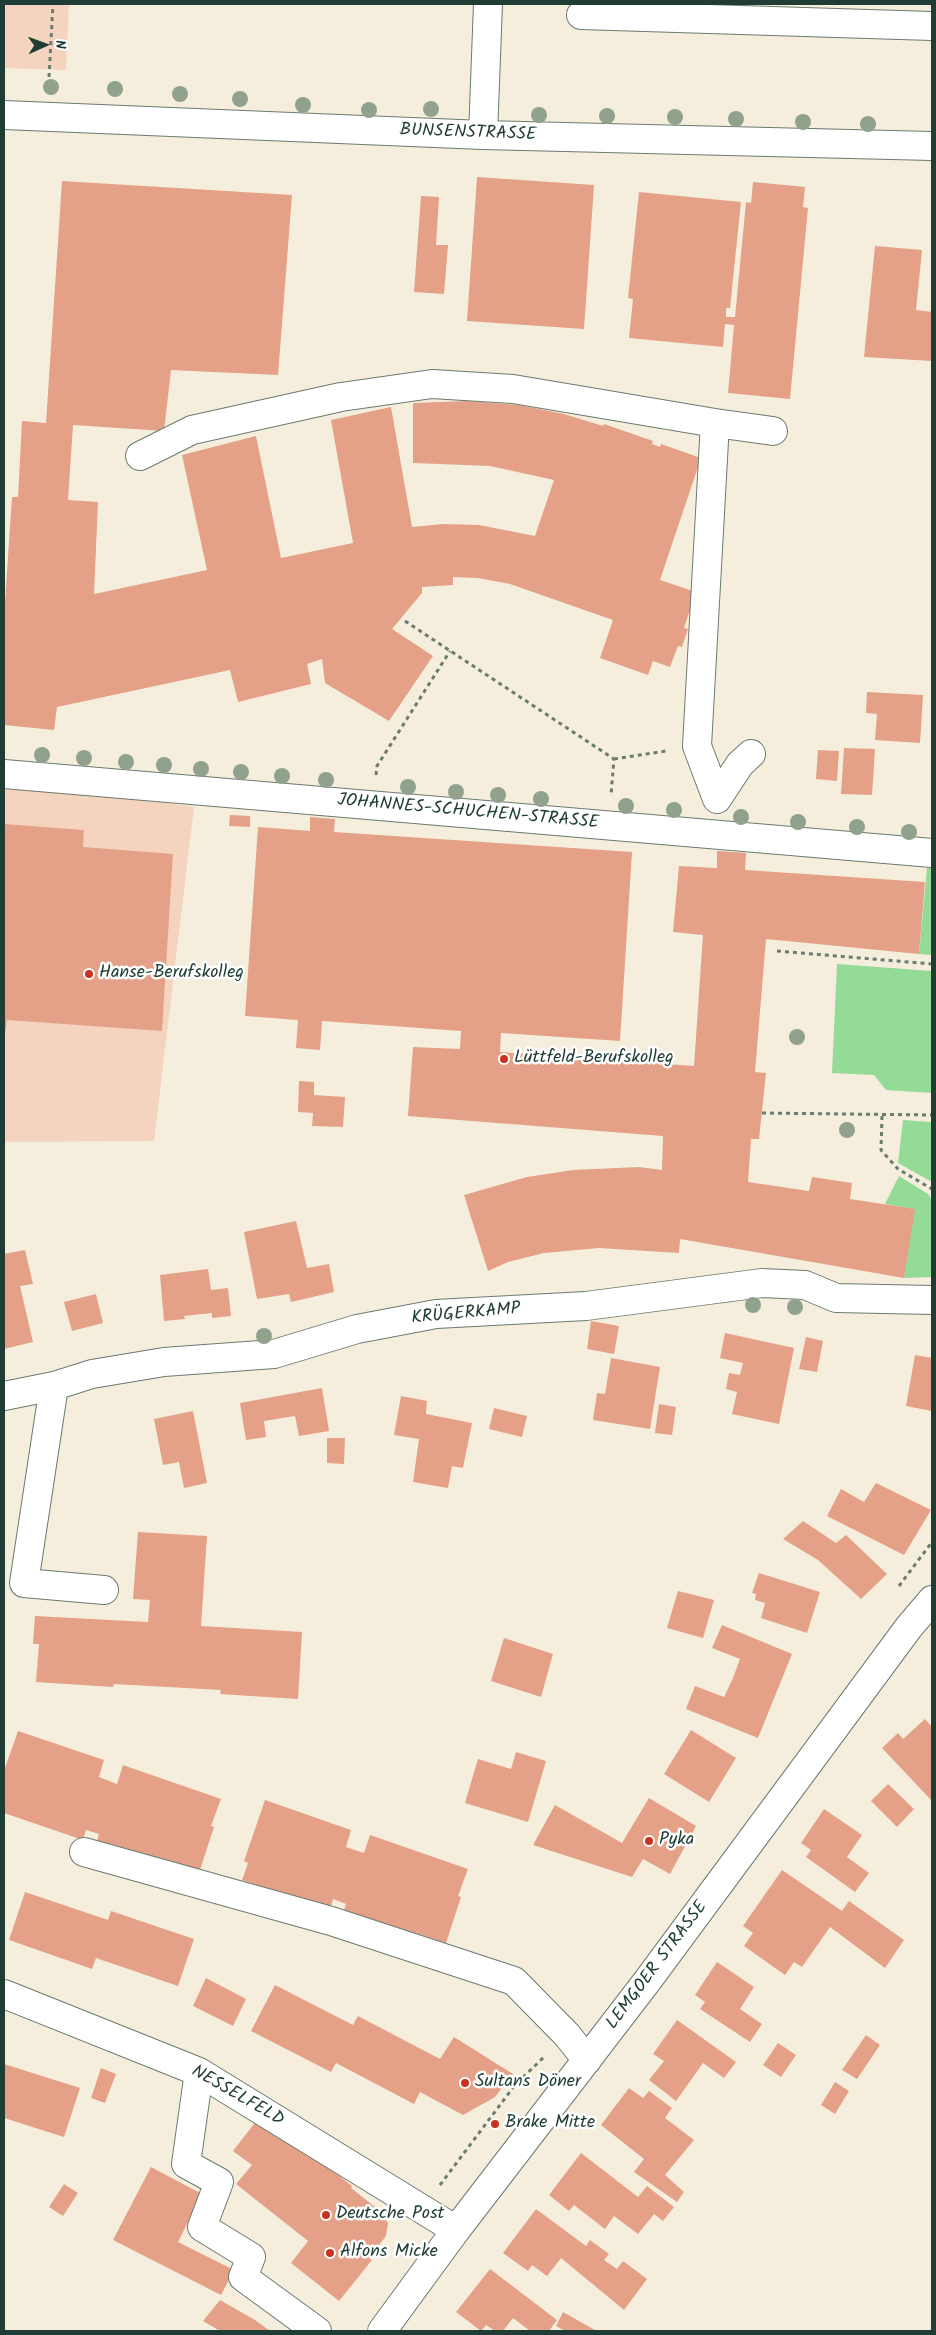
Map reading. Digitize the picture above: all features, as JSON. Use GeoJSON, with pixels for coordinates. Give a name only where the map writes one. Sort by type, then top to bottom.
{"type":"FeatureCollection","features":[{"type":"Feature","properties":{"kind":"street"},"geometry":{"type":"LineString","coordinates":[[483,135],[488,4]]}},
{"type":"Feature","properties":{"kind":"street"},"geometry":{"type":"LineString","coordinates":[[581,15],[932,26]]}},
{"type":"Feature","properties":{"kind":"street","name":"BUNSENSTRASSE"},"geometry":{"type":"LineString","coordinates":[[4,115],[483,135],[932,146]]}},
{"type":"Feature","properties":{"kind":"street"},"geometry":{"type":"LineString","coordinates":[[140,456],[192,430],[341,397],[432,384],[513,389],[773,431]]}},
{"type":"Feature","properties":{"kind":"street"},"geometry":{"type":"LineString","coordinates":[[715,423],[697,746],[717,799]]}},
{"type":"Feature","properties":{"kind":"street"},"geometry":{"type":"LineString","coordinates":[[713,834],[717,799],[740,764],[751,754]]}},
{"type":"Feature","properties":{"kind":"street","name":"JOHANNES-SCHUCHEN-STRASSE"},"geometry":{"type":"LineString","coordinates":[[4,774],[932,853]]}},
{"type":"Feature","properties":{"kind":"street","name":"KRÜGERKAMP"},"geometry":{"type":"LineString","coordinates":[[4,1396],[54,1386],[92,1374],[164,1362],[274,1354],[357,1329],[436,1314],[586,1306],[762,1283],[805,1286],[836,1298],[932,1300]]}},
{"type":"Feature","properties":{"kind":"street"},"geometry":{"type":"LineString","coordinates":[[54,1386],[24,1583],[104,1590]]}},
{"type":"Feature","properties":{"kind":"street","name":"LEMGOER STRASSE"},"geometry":{"type":"LineString","coordinates":[[382,2331],[456,2230],[587,2060],[909,1627],[932,1600]]}},
{"type":"Feature","properties":{"kind":"street"},"geometry":{"type":"LineString","coordinates":[[84,1852],[331,1921],[514,1981],[567,2035],[587,2060]]}},
{"type":"Feature","properties":{"kind":"street","name":"NESSELFELD"},"geometry":{"type":"LineString","coordinates":[[4,1994],[199,2072],[456,2230]]}},
{"type":"Feature","properties":{"kind":"street"},"geometry":{"type":"LineString","coordinates":[[199,2072],[186,2164],[219,2182],[202,2227],[252,2257],[243,2277],[317,2331]]}},
{"type":"Feature","properties":{"kind":"path"},"geometry":{"type":"LineString","coordinates":[[49,77],[53,4]]}},
{"type":"Feature","properties":{"kind":"path"},"geometry":{"type":"LineString","coordinates":[[405,621],[614,759],[697,746]]}},
{"type":"Feature","properties":{"kind":"path"},"geometry":{"type":"LineString","coordinates":[[378,764],[450,651]]}},
{"type":"Feature","properties":{"kind":"path"},"geometry":{"type":"LineString","coordinates":[[778,951],[932,964]]}},
{"type":"Feature","properties":{"kind":"path"},"geometry":{"type":"LineString","coordinates":[[762,1114],[932,1115]]}},
{"type":"Feature","properties":{"kind":"path"},"geometry":{"type":"LineString","coordinates":[[882,1116],[881,1150],[898,1169],[932,1189]]}},
{"type":"Feature","properties":{"kind":"shaded area"},"geometry":{"type":"Polygon","coordinates":[[[4,4],[69,4],[66,70],[4,68],[4,4]]]}},
{"type":"Feature","properties":{"kind":"shaded area","name":"Hanse-Berufskolleg"},"geometry":{"type":"Polygon","coordinates":[[[4,783],[81,790],[194,807],[154,1141],[4,1142],[4,783]]]}},
{"type":"Feature","properties":{"kind":"green space"},"geometry":{"type":"Polygon","coordinates":[[[927,868],[932,868],[932,955],[919,954],[927,868]]]}},
{"type":"Feature","properties":{"kind":"green space"},"geometry":{"type":"Polygon","coordinates":[[[837,964],[932,971],[932,1093],[886,1090],[874,1075],[832,1073],[837,964]]]}},
{"type":"Feature","properties":{"kind":"green space"},"geometry":{"type":"Polygon","coordinates":[[[903,1120],[932,1122],[932,1182],[898,1163],[903,1120]]]}},
{"type":"Feature","properties":{"kind":"green space"},"geometry":{"type":"Polygon","coordinates":[[[899,1176],[928,1194],[932,1200],[932,1277],[904,1278],[914,1209],[885,1204],[899,1176]]]}},
{"type":"Feature","properties":{"kind":"building"},"geometry":{"type":"Polygon","coordinates":[[[477,177],[594,185],[584,329],[467,321],[477,177]]]}},
{"type":"Feature","properties":{"kind":"building"},"geometry":{"type":"Polygon","coordinates":[[[62,181],[292,195],[278,375],[171,370],[164,431],[73,425],[68,500],[98,502],[94,594],[207,570],[182,455],[256,436],[281,558],[353,543],[331,420],[391,407],[412,527],[443,524],[479,525],[535,536],[554,480],[490,466],[413,463],[413,403],[467,401],[519,405],[564,414],[603,426],[604,424],[653,441],[652,444],[660,447],[661,444],[701,458],[660,580],[696,592],[684,628],[688,629],[682,647],[678,646],[670,667],[653,661],[648,675],[600,658],[613,620],[510,584],[478,578],[453,577],[453,585],[422,587],[422,593],[392,629],[433,656],[389,721],[325,683],[322,659],[307,664],[311,684],[238,702],[230,670],[57,707],[54,730],[4,725],[4,617],[12,497],[18,497],[22,421],[46,423],[62,181]]]}},
{"type":"Feature","properties":{"kind":"building"},"geometry":{"type":"Polygon","coordinates":[[[753,182],[805,187],[803,207],[808,208],[790,399],[728,393],[734,325],[725,324],[723,347],[629,338],[633,299],[628,298],[639,192],[741,202],[730,308],[726,308],[726,317],[735,317],[746,202],[751,203],[753,182]]]}},
{"type":"Feature","properties":{"kind":"building"},"geometry":{"type":"Polygon","coordinates":[[[421,196],[439,197],[436,245],[448,245],[444,294],[414,292],[421,196]]]}},
{"type":"Feature","properties":{"kind":"building"},"geometry":{"type":"Polygon","coordinates":[[[875,246],[922,250],[916,310],[932,312],[932,361],[864,357],[875,246]]]}},
{"type":"Feature","properties":{"kind":"building"},"geometry":{"type":"Polygon","coordinates":[[[867,692],[923,695],[920,743],[875,740],[877,714],[866,713],[867,692]]]}},
{"type":"Feature","properties":{"kind":"building"},"geometry":{"type":"Polygon","coordinates":[[[844,748],[875,749],[872,795],[841,794],[844,748]]]}},
{"type":"Feature","properties":{"kind":"building"},"geometry":{"type":"Polygon","coordinates":[[[818,750],[839,751],[837,781],[816,779],[818,750]]]}},
{"type":"Feature","properties":{"kind":"building"},"geometry":{"type":"Polygon","coordinates":[[[230,815],[250,816],[250,827],[229,826],[230,815]]]}},
{"type":"Feature","properties":{"kind":"building"},"geometry":{"type":"Polygon","coordinates":[[[310,817],[335,819],[334,832],[632,852],[620,1041],[501,1033],[500,1052],[694,1066],[703,935],[673,932],[679,866],[717,868],[717,851],[746,853],[745,870],[925,882],[919,954],[766,939],[755,1072],[766,1073],[759,1139],[751,1139],[748,1182],[809,1191],[812,1177],[852,1183],[850,1199],[915,1209],[904,1278],[680,1239],[679,1253],[599,1248],[544,1253],[508,1262],[488,1271],[464,1195],[527,1177],[573,1170],[639,1167],[662,1170],[663,1136],[408,1116],[413,1047],[460,1049],[461,1031],[322,1021],[320,1050],[296,1048],[298,1020],[245,1016],[258,827],[310,831],[310,817]]]}},
{"type":"Feature","properties":{"kind":"building"},"geometry":{"type":"Polygon","coordinates":[[[4,824],[84,830],[83,847],[173,854],[162,1031],[7,1020],[4,1040],[4,824]]]}},
{"type":"Feature","properties":{"kind":"building"},"geometry":{"type":"Polygon","coordinates":[[[299,1081],[314,1082],[314,1095],[345,1097],[343,1127],[312,1126],[313,1113],[298,1112],[299,1081]]]}},
{"type":"Feature","properties":{"kind":"building"},"geometry":{"type":"Polygon","coordinates":[[[296,1221],[307,1268],[329,1264],[334,1292],[291,1302],[289,1294],[257,1299],[244,1232],[296,1221]]]}},
{"type":"Feature","properties":{"kind":"building"},"geometry":{"type":"Polygon","coordinates":[[[25,1250],[33,1284],[20,1286],[33,1342],[4,1349],[4,1254],[25,1250]]]}},
{"type":"Feature","properties":{"kind":"building"},"geometry":{"type":"Polygon","coordinates":[[[208,1269],[211,1290],[228,1288],[231,1316],[212,1318],[212,1313],[184,1316],[185,1319],[164,1321],[160,1275],[208,1269]]]}},
{"type":"Feature","properties":{"kind":"building"},"geometry":{"type":"Polygon","coordinates":[[[96,1294],[103,1323],[72,1331],[64,1302],[96,1294]]]}},
{"type":"Feature","properties":{"kind":"building"},"geometry":{"type":"Polygon","coordinates":[[[591,1321],[619,1326],[614,1354],[587,1349],[591,1321]]]}},
{"type":"Feature","properties":{"kind":"building"},"geometry":{"type":"Polygon","coordinates":[[[725,1333],[794,1348],[779,1424],[732,1414],[737,1392],[726,1389],[729,1373],[740,1375],[743,1363],[720,1358],[725,1333]]]}},
{"type":"Feature","properties":{"kind":"building"},"geometry":{"type":"Polygon","coordinates":[[[806,1337],[823,1341],[817,1372],[799,1369],[806,1337]]]}},
{"type":"Feature","properties":{"kind":"building"},"geometry":{"type":"Polygon","coordinates":[[[915,1355],[932,1358],[932,1411],[906,1406],[915,1355]]]}},
{"type":"Feature","properties":{"kind":"building"},"geometry":{"type":"Polygon","coordinates":[[[611,1358],[660,1367],[650,1429],[593,1420],[597,1393],[605,1394],[611,1358]]]}},
{"type":"Feature","properties":{"kind":"building"},"geometry":{"type":"Polygon","coordinates":[[[322,1388],[329,1431],[299,1436],[295,1416],[264,1421],[266,1437],[246,1440],[240,1403],[322,1388]]]}},
{"type":"Feature","properties":{"kind":"building"},"geometry":{"type":"Polygon","coordinates":[[[401,1396],[427,1401],[426,1414],[472,1423],[463,1468],[452,1466],[448,1488],[413,1482],[419,1439],[394,1435],[401,1396]]]}},
{"type":"Feature","properties":{"kind":"building"},"geometry":{"type":"Polygon","coordinates":[[[659,1404],[676,1407],[672,1435],[655,1433],[659,1404]]]}},
{"type":"Feature","properties":{"kind":"building"},"geometry":{"type":"Polygon","coordinates":[[[494,1408],[527,1416],[522,1437],[489,1429],[494,1408]]]}},
{"type":"Feature","properties":{"kind":"building"},"geometry":{"type":"Polygon","coordinates":[[[193,1411],[207,1483],[184,1488],[179,1462],[163,1465],[154,1419],[193,1411]]]}},
{"type":"Feature","properties":{"kind":"building"},"geometry":{"type":"Polygon","coordinates":[[[327,1438],[345,1438],[344,1464],[327,1463],[327,1438]]]}},
{"type":"Feature","properties":{"kind":"building"},"geometry":{"type":"Polygon","coordinates":[[[876,1483],[931,1510],[904,1555],[827,1516],[841,1489],[864,1502],[876,1483]]]}},
{"type":"Feature","properties":{"kind":"building"},"geometry":{"type":"Polygon","coordinates":[[[803,1521],[836,1543],[846,1535],[887,1574],[861,1599],[818,1560],[783,1539],[803,1521]]]}},
{"type":"Feature","properties":{"kind":"building"},"geometry":{"type":"Polygon","coordinates":[[[138,1532],[207,1536],[201,1626],[302,1632],[298,1699],[220,1694],[221,1690],[114,1684],[113,1687],[36,1682],[39,1644],[33,1644],[35,1616],[148,1622],[150,1600],[133,1599],[138,1532]]]}},
{"type":"Feature","properties":{"kind":"building"},"geometry":{"type":"Polygon","coordinates":[[[759,1573],[820,1592],[807,1633],[761,1618],[765,1603],[755,1600],[756,1594],[752,1593],[759,1573]]]}},
{"type":"Feature","properties":{"kind":"building"},"geometry":{"type":"Polygon","coordinates":[[[678,1591],[714,1600],[703,1638],[667,1628],[678,1591]]]}},
{"type":"Feature","properties":{"kind":"building"},"geometry":{"type":"Polygon","coordinates":[[[722,1625],[792,1654],[758,1738],[686,1709],[695,1686],[724,1697],[733,1678],[740,1659],[712,1648],[722,1625]]]}},
{"type":"Feature","properties":{"kind":"building"},"geometry":{"type":"Polygon","coordinates":[[[504,1638],[553,1654],[541,1697],[491,1681],[504,1638]]]}},
{"type":"Feature","properties":{"kind":"building"},"geometry":{"type":"Polygon","coordinates":[[[925,1719],[932,1727],[932,1801],[882,1748],[898,1733],[903,1739],[925,1719]]]}},
{"type":"Feature","properties":{"kind":"building"},"geometry":{"type":"Polygon","coordinates":[[[691,1730],[736,1758],[709,1802],[664,1774],[691,1730]]]}},
{"type":"Feature","properties":{"kind":"building"},"geometry":{"type":"Polygon","coordinates":[[[18,1731],[104,1760],[99,1777],[117,1784],[123,1765],[221,1799],[211,1826],[214,1827],[199,1873],[96,1844],[99,1834],[86,1830],[83,1840],[4,1813],[4,1771],[18,1731]]]}},
{"type":"Feature","properties":{"kind":"building"},"geometry":{"type":"Polygon","coordinates":[[[516,1752],[546,1761],[528,1822],[465,1803],[478,1759],[511,1769],[516,1752]]]}},
{"type":"Feature","properties":{"kind":"building"},"geometry":{"type":"Polygon","coordinates":[[[888,1784],[914,1809],[897,1827],[871,1801],[888,1784]]]}},
{"type":"Feature","properties":{"kind":"building"},"geometry":{"type":"Polygon","coordinates":[[[649,1798],[696,1826],[670,1874],[643,1859],[632,1877],[533,1845],[555,1805],[622,1843],[649,1798]]]}},
{"type":"Feature","properties":{"kind":"building"},"geometry":{"type":"Polygon","coordinates":[[[265,1800],[351,1830],[346,1847],[364,1853],[370,1835],[468,1869],[458,1896],[461,1897],[446,1943],[416,1933],[415,1938],[343,1914],[346,1904],[333,1899],[330,1910],[242,1880],[248,1863],[244,1861],[265,1800]]]}},
{"type":"Feature","properties":{"kind":"building"},"geometry":{"type":"Polygon","coordinates":[[[824,1809],[862,1835],[847,1857],[869,1873],[855,1892],[806,1857],[811,1850],[801,1843],[824,1809]]]}},
{"type":"Feature","properties":{"kind":"building"},"geometry":{"type":"Polygon","coordinates":[[[782,1870],[842,1911],[849,1901],[904,1940],[885,1968],[830,1927],[802,1967],[794,1962],[785,1975],[744,1946],[753,1933],[743,1926],[782,1870]]]}},
{"type":"Feature","properties":{"kind":"building"},"geometry":{"type":"Polygon","coordinates":[[[25,1892],[108,1920],[111,1911],[194,1939],[178,1986],[96,1958],[92,1969],[9,1940],[25,1892]]]}},
{"type":"Feature","properties":{"kind":"building"},"geometry":{"type":"Polygon","coordinates":[[[717,1962],[754,1987],[740,2009],[762,2024],[750,2042],[700,2009],[705,2002],[695,1995],[717,1962]]]}},
{"type":"Feature","properties":{"kind":"building"},"geometry":{"type":"Polygon","coordinates":[[[206,1978],[246,1999],[233,2026],[193,2006],[206,1978]]]}},
{"type":"Feature","properties":{"kind":"building"},"geometry":{"type":"Polygon","coordinates":[[[275,1985],[353,2025],[358,2016],[440,2059],[454,2037],[513,2074],[495,2097],[463,2115],[420,2092],[414,2104],[336,2063],[331,2072],[251,2031],[275,1985]]]}},
{"type":"Feature","properties":{"kind":"building"},"geometry":{"type":"Polygon","coordinates":[[[677,2020],[736,2062],[724,2078],[703,2063],[676,2101],[649,2080],[664,2061],[653,2054],[677,2020]]]}},
{"type":"Feature","properties":{"kind":"building"},"geometry":{"type":"Polygon","coordinates":[[[866,2035],[880,2045],[857,2079],[842,2070],[866,2035]]]}},
{"type":"Feature","properties":{"kind":"building"},"geometry":{"type":"Polygon","coordinates":[[[778,2043],[796,2055],[781,2077],[763,2065],[778,2043]]]}},
{"type":"Feature","properties":{"kind":"building"},"geometry":{"type":"Polygon","coordinates":[[[4,2064],[80,2088],[64,2137],[4,2118],[4,2064]]]}},
{"type":"Feature","properties":{"kind":"building"},"geometry":{"type":"Polygon","coordinates":[[[101,2068],[116,2074],[105,2103],[91,2098],[101,2068]]]}},
{"type":"Feature","properties":{"kind":"building"},"geometry":{"type":"Polygon","coordinates":[[[835,2082],[849,2091],[835,2114],[821,2105],[835,2082]]]}},
{"type":"Feature","properties":{"kind":"building"},"geometry":{"type":"Polygon","coordinates":[[[629,2088],[643,2098],[649,2091],[672,2108],[665,2118],[694,2140],[665,2175],[684,2192],[677,2202],[634,2172],[644,2159],[601,2125],[629,2088]]]}},
{"type":"Feature","properties":{"kind":"building"},"geometry":{"type":"Polygon","coordinates":[[[261,2115],[352,2186],[351,2188],[380,2211],[388,2223],[386,2236],[369,2258],[372,2260],[339,2301],[291,2263],[308,2241],[236,2184],[252,2165],[233,2151],[261,2115]]]}},
{"type":"Feature","properties":{"kind":"building"},"geometry":{"type":"Polygon","coordinates":[[[581,2153],[638,2197],[647,2186],[674,2207],[663,2221],[654,2214],[638,2234],[614,2216],[605,2229],[574,2205],[569,2211],[549,2195],[581,2153]]]}},
{"type":"Feature","properties":{"kind":"building"},"geometry":{"type":"Polygon","coordinates":[[[151,2167],[202,2194],[178,2242],[234,2270],[221,2295],[113,2240],[151,2167]]]}},
{"type":"Feature","properties":{"kind":"building"},"geometry":{"type":"Polygon","coordinates":[[[64,2184],[78,2193],[63,2216],[49,2207],[64,2184]]]}},
{"type":"Feature","properties":{"kind":"building"},"geometry":{"type":"Polygon","coordinates":[[[536,2209],[586,2246],[590,2240],[609,2254],[604,2260],[617,2269],[623,2261],[647,2279],[624,2310],[561,2258],[547,2276],[532,2265],[528,2271],[503,2253],[536,2209]]]}},
{"type":"Feature","properties":{"kind":"building"},"geometry":{"type":"Polygon","coordinates":[[[490,2269],[557,2320],[549,2331],[530,2331],[513,2318],[503,2331],[495,2331],[486,2325],[481,2331],[456,2312],[490,2269]]]}},
{"type":"Feature","properties":{"kind":"building"},"geometry":{"type":"Polygon","coordinates":[[[220,2300],[270,2331],[220,2331],[203,2321],[220,2300]]]}},
{"type":"Feature","properties":{"kind":"building"},"geometry":{"type":"Polygon","coordinates":[[[563,2312],[595,2330],[565,2331],[556,2326],[563,2312]]]}},
{"type":"Feature","properties":{"kind":"place","name":"Hanse-Berufskolleg"},"geometry":{"type":"Point","coordinates":[89,974]}},
{"type":"Feature","properties":{"kind":"place","name":"Lüttfeld-Berufskolleg"},"geometry":{"type":"Point","coordinates":[504,1059]}},
{"type":"Feature","properties":{"kind":"place","name":"Pyka"},"geometry":{"type":"Point","coordinates":[649,1841]}},
{"type":"Feature","properties":{"kind":"place","name":"Sultans Döner"},"geometry":{"type":"Point","coordinates":[465,2083]}},
{"type":"Feature","properties":{"kind":"place","name":"Brake Mitte"},"geometry":{"type":"Point","coordinates":[495,2124]}},
{"type":"Feature","properties":{"kind":"place","name":"Deutsche Post"},"geometry":{"type":"Point","coordinates":[326,2215]}},
{"type":"Feature","properties":{"kind":"place","name":"Alfons Micke"},"geometry":{"type":"Point","coordinates":[330,2253]}}]}
